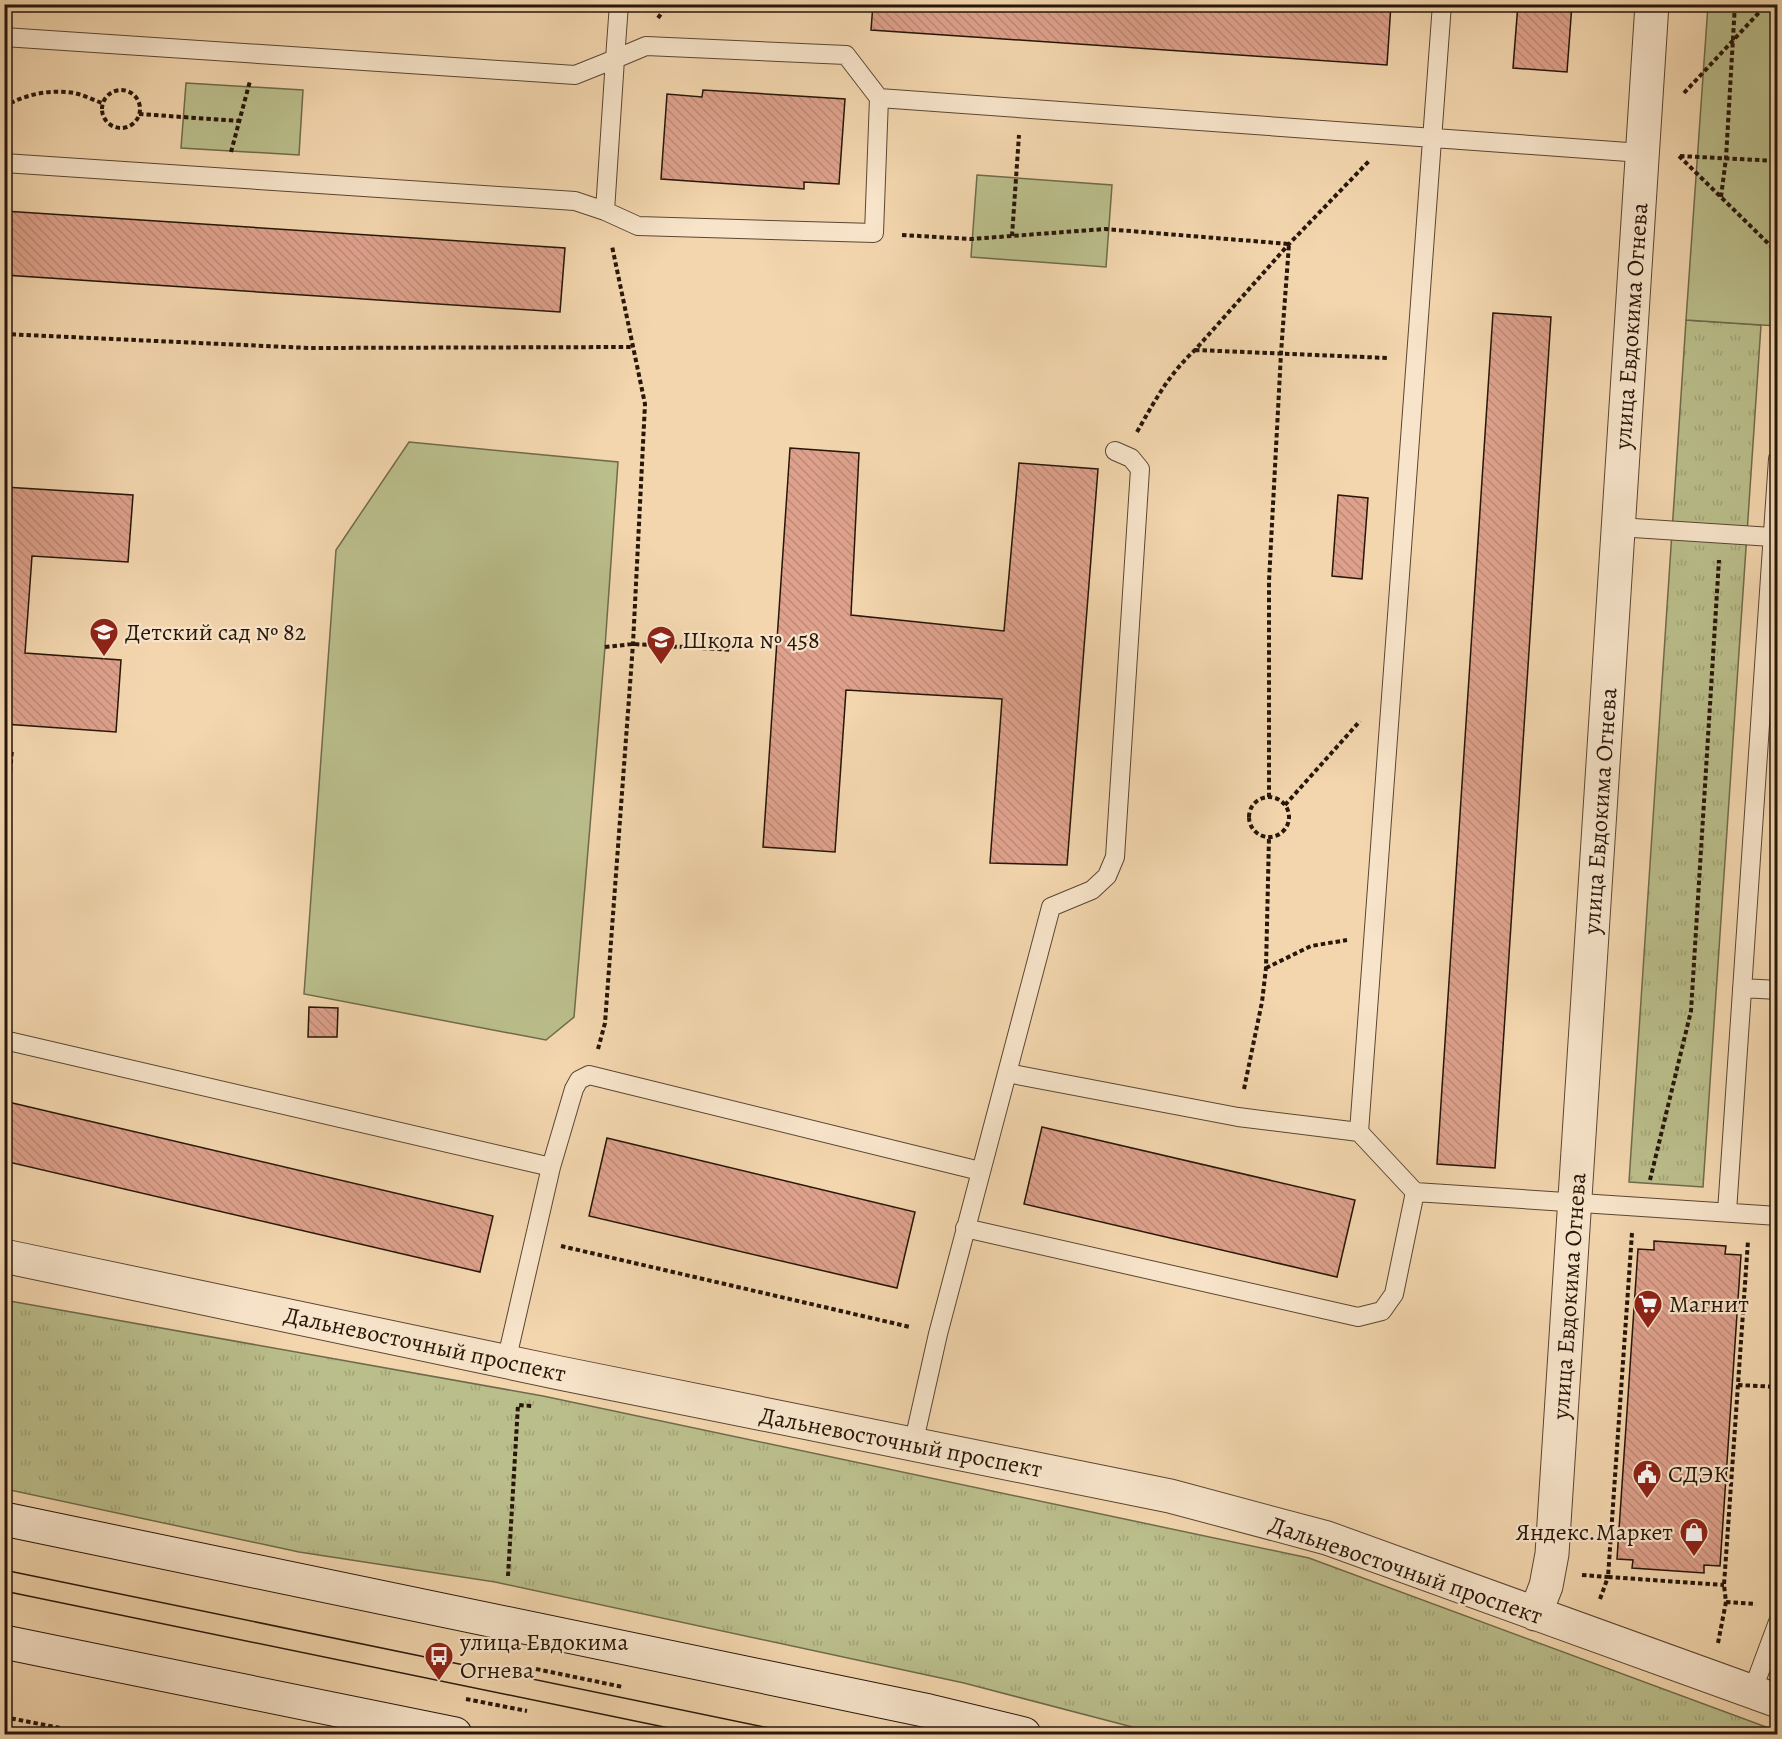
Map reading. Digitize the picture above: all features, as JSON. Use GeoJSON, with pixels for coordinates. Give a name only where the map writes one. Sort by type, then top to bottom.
{"type":"FeatureCollection","features":[{"type":"Feature","properties":{"kind":"street","name":"улица Евдокима Огнева"},"geometry":{"type":"LineString","coordinates":[[1535,1614],[1546,1586],[1552,1554],[1652,4]]}},
{"type":"Feature","properties":{"kind":"street","name":"Дальневосточный проспект"},"geometry":{"type":"LineString","coordinates":[[4,1256],[506,1362],[1170,1496],[1327,1538],[1765,1696]]}},
{"type":"Feature","properties":{"kind":"street"},"geometry":{"type":"LineString","coordinates":[[4,1519],[905,1706],[1024,1734]]}},
{"type":"Feature","properties":{"kind":"street"},"geometry":{"type":"LineString","coordinates":[[4,1642],[455,1734]]}},
{"type":"Feature","properties":{"kind":"lane"},"geometry":{"type":"LineString","coordinates":[[605,211],[619,4]]}},
{"type":"Feature","properties":{"kind":"lane"},"geometry":{"type":"LineString","coordinates":[[1359,1132],[1442,4]]}},
{"type":"Feature","properties":{"kind":"lane"},"geometry":{"type":"LineString","coordinates":[[4,37],[575,75],[646,46],[846,55],[879,98],[874,234],[638,226],[575,201],[4,163]]}},
{"type":"Feature","properties":{"kind":"lane"},"geometry":{"type":"LineString","coordinates":[[879,98],[1642,153]]}},
{"type":"Feature","properties":{"kind":"lane"},"geometry":{"type":"LineString","coordinates":[[913,1445],[965,1228],[1051,907],[1092,890],[1107,876],[1115,857],[1140,470],[1123,455]]}},
{"type":"Feature","properties":{"kind":"lane"},"geometry":{"type":"LineString","coordinates":[[1727,1212],[1774,584],[1772,537],[1778,459]]}},
{"type":"Feature","properties":{"kind":"lane"},"geometry":{"type":"LineString","coordinates":[[1618,527],[1772,537]]}},
{"type":"Feature","properties":{"kind":"lane"},"geometry":{"type":"LineString","coordinates":[[1742,988],[1778,990]]}},
{"type":"Feature","properties":{"kind":"lane"},"geometry":{"type":"LineString","coordinates":[[4,1040],[551,1167]]}},
{"type":"Feature","properties":{"kind":"lane"},"geometry":{"type":"LineString","coordinates":[[1007,1073],[1238,1117],[1359,1132],[1415,1192],[1778,1216]]}},
{"type":"Feature","properties":{"kind":"lane"},"geometry":{"type":"LineString","coordinates":[[506,1362],[551,1167],[574,1089],[579,1080],[589,1075],[980,1171]]}},
{"type":"Feature","properties":{"kind":"lane"},"geometry":{"type":"LineString","coordinates":[[965,1228],[1358,1317],[1382,1311],[1394,1294],[1415,1192]]}},
{"type":"Feature","properties":{"kind":"lane"},"geometry":{"type":"LineString","coordinates":[[1765,1696],[1778,1622]]}},
{"type":"Feature","properties":{"kind":"path"},"geometry":{"type":"LineString","coordinates":[[1720,197],[1726,158],[1735,4]]}},
{"type":"Feature","properties":{"kind":"path"},"geometry":{"type":"LineString","coordinates":[[1684,93],[1767,4]]}},
{"type":"Feature","properties":{"kind":"path"},"geometry":{"type":"LineString","coordinates":[[231,152],[250,82]]}},
{"type":"Feature","properties":{"kind":"path"},"geometry":{"type":"LineString","coordinates":[[116,90],[126,90],[134,95],[139,104],[139,114],[134,122],[126,127],[115,127],[107,122],[102,113],[102,103],[107,95],[116,90]]}},
{"type":"Feature","properties":{"kind":"path"},"geometry":{"type":"LineString","coordinates":[[4,107],[13,101],[43,92],[75,93],[102,103]]}},
{"type":"Feature","properties":{"kind":"path"},"geometry":{"type":"LineString","coordinates":[[1012,236],[1021,108]]}},
{"type":"Feature","properties":{"kind":"path"},"geometry":{"type":"LineString","coordinates":[[139,114],[240,121]]}},
{"type":"Feature","properties":{"kind":"path"},"geometry":{"type":"LineString","coordinates":[[1123,455],[1179,364],[1195,350],[1289,244],[1395,134]]}},
{"type":"Feature","properties":{"kind":"path"},"geometry":{"type":"LineString","coordinates":[[1778,161],[1679,156],[1778,253]]}},
{"type":"Feature","properties":{"kind":"path"},"geometry":{"type":"LineString","coordinates":[[589,1075],[604,1023],[633,644],[645,404],[605,211]]}},
{"type":"Feature","properties":{"kind":"path"},"geometry":{"type":"LineString","coordinates":[[874,234],[971,239],[1105,229],[1289,244]]}},
{"type":"Feature","properties":{"kind":"path"},"geometry":{"type":"LineString","coordinates":[[1269,797],[1269,581],[1289,244]]}},
{"type":"Feature","properties":{"kind":"path"},"geometry":{"type":"LineString","coordinates":[[4,334],[309,348],[633,347]]}},
{"type":"Feature","properties":{"kind":"path"},"geometry":{"type":"LineString","coordinates":[[1195,350],[1416,359]]}},
{"type":"Feature","properties":{"kind":"path"},"geometry":{"type":"LineString","coordinates":[[1599,1603],[1608,1577],[1639,1207],[1691,1011],[1721,533]]}},
{"type":"Feature","properties":{"kind":"path"},"geometry":{"type":"LineString","coordinates":[[605,646],[633,644],[732,650]]}},
{"type":"Feature","properties":{"kind":"path"},"geometry":{"type":"LineString","coordinates":[[1285,805],[1392,685]]}},
{"type":"Feature","properties":{"kind":"path"},"geometry":{"type":"LineString","coordinates":[[4,846],[12,749]]}},
{"type":"Feature","properties":{"kind":"path"},"geometry":{"type":"LineString","coordinates":[[1269,797],[1278,799],[1285,805],[1289,815],[1287,826],[1279,834],[1269,837],[1259,835],[1251,827],[1249,817],[1252,807],[1259,800],[1269,797]]}},
{"type":"Feature","properties":{"kind":"path"},"geometry":{"type":"LineString","coordinates":[[1238,1117],[1262,1002],[1266,968],[1269,837]]}},
{"type":"Feature","properties":{"kind":"path"},"geometry":{"type":"LineString","coordinates":[[1266,968],[1311,946],[1343,940],[1372,941]]}},
{"type":"Feature","properties":{"kind":"path"},"geometry":{"type":"LineString","coordinates":[[1718,1644],[1726,1602],[1724,1585],[1750,1214]]}},
{"type":"Feature","properties":{"kind":"path"},"geometry":{"type":"LineString","coordinates":[[534,1240],[938,1334]]}},
{"type":"Feature","properties":{"kind":"path"},"geometry":{"type":"LineString","coordinates":[[1738,1385],[1778,1387]]}},
{"type":"Feature","properties":{"kind":"path"},"geometry":{"type":"LineString","coordinates":[[508,1576],[518,1405],[540,1406]]}},
{"type":"Feature","properties":{"kind":"path"},"geometry":{"type":"LineString","coordinates":[[1581,1575],[1724,1585]]}},
{"type":"Feature","properties":{"kind":"path"},"geometry":{"type":"LineString","coordinates":[[1726,1602],[1757,1604]]}},
{"type":"Feature","properties":{"kind":"path"},"geometry":{"type":"LineString","coordinates":[[4,1717],[91,1734]]}},
{"type":"Feature","properties":{"kind":"green space"},"geometry":{"type":"Polygon","coordinates":[[[1708,5],[1777,5],[1777,326],[1686,320],[1708,5]]]}},
{"type":"Feature","properties":{"kind":"green space"},"geometry":{"type":"Polygon","coordinates":[[[186,83],[303,90],[299,155],[181,148],[186,83]]]}},
{"type":"Feature","properties":{"kind":"green space"},"geometry":{"type":"Polygon","coordinates":[[[977,175],[1112,185],[1106,267],[971,257],[977,175]]]}},
{"type":"Feature","properties":{"kind":"green space"},"geometry":{"type":"Polygon","coordinates":[[[1686,320],[1761,325],[1703,1187],[1629,1182],[1686,320]]]}},
{"type":"Feature","properties":{"kind":"green space"},"geometry":{"type":"Polygon","coordinates":[[[409,442],[618,462],[574,1017],[546,1040],[304,994],[336,550],[409,442]]]}},
{"type":"Feature","properties":{"kind":"green space"},"geometry":{"type":"Polygon","coordinates":[[[4,1300],[543,1396],[1309,1558],[1777,1731],[1777,1734],[1159,1734],[964,1683],[495,1582],[299,1552],[5,1489],[4,1300]]]}},
{"type":"Feature","properties":{"kind":"building"},"geometry":{"type":"Polygon","coordinates":[[[873,4],[1391,4],[1387,65],[871,30],[873,4]]]}},
{"type":"Feature","properties":{"kind":"building"},"geometry":{"type":"Polygon","coordinates":[[[1518,4],[1572,4],[1567,72],[1513,68],[1518,4]]]}},
{"type":"Feature","properties":{"kind":"building"},"geometry":{"type":"Polygon","coordinates":[[[703,90],[845,99],[839,184],[804,182],[804,189],[661,179],[667,94],[702,97],[703,90]]]}},
{"type":"Feature","properties":{"kind":"building"},"geometry":{"type":"Polygon","coordinates":[[[4,211],[565,248],[560,312],[4,275],[4,211]]]}},
{"type":"Feature","properties":{"kind":"building"},"geometry":{"type":"Polygon","coordinates":[[[1493,313],[1551,317],[1495,1168],[1437,1164],[1493,313]]]}},
{"type":"Feature","properties":{"kind":"building"},"geometry":{"type":"Polygon","coordinates":[[[790,448],[859,453],[851,615],[1004,631],[1019,463],[1098,469],[1067,865],[990,863],[1002,699],[846,690],[835,852],[763,847],[790,448]]]}},
{"type":"Feature","properties":{"kind":"building"},"geometry":{"type":"Polygon","coordinates":[[[4,487],[133,495],[128,562],[32,556],[25,653],[121,660],[116,732],[4,724],[4,487]]]}},
{"type":"Feature","properties":{"kind":"building"},"geometry":{"type":"Polygon","coordinates":[[[1338,495],[1368,498],[1362,579],[1332,576],[1338,495]]]}},
{"type":"Feature","properties":{"kind":"building"},"geometry":{"type":"Polygon","coordinates":[[[309,1007],[338,1008],[337,1037],[308,1037],[309,1007]]]}},
{"type":"Feature","properties":{"kind":"building"},"geometry":{"type":"Polygon","coordinates":[[[4,1101],[493,1216],[480,1272],[4,1161],[4,1101]]]}},
{"type":"Feature","properties":{"kind":"building"},"geometry":{"type":"Polygon","coordinates":[[[1042,1127],[1355,1200],[1337,1277],[1024,1204],[1042,1127]]]}},
{"type":"Feature","properties":{"kind":"building"},"geometry":{"type":"Polygon","coordinates":[[[607,1138],[915,1212],[897,1288],[589,1216],[607,1138]]]}},
{"type":"Feature","properties":{"kind":"building"},"geometry":{"type":"Polygon","coordinates":[[[1654,1241],[1726,1246],[1725,1254],[1741,1255],[1720,1566],[1704,1565],[1704,1573],[1632,1568],[1633,1560],[1617,1559],[1638,1249],[1654,1250],[1654,1241]]]}},
{"type":"Feature","properties":{"kind":"tram line"},"geometry":{"type":"LineString","coordinates":[[4,1570],[798,1734]]}},
{"type":"Feature","properties":{"kind":"tram line"},"geometry":{"type":"LineString","coordinates":[[4,1591],[698,1734]]}},
{"type":"Feature","properties":{"kind":"place","name":"Детский сад № 82"},"geometry":{"type":"Point","coordinates":[104,658]}},
{"type":"Feature","properties":{"kind":"place","name":"Школа № 458"},"geometry":{"type":"Point","coordinates":[661,666]}},
{"type":"Feature","properties":{"kind":"place","name":"Магнит"},"geometry":{"type":"Point","coordinates":[1648,1330]}},
{"type":"Feature","properties":{"kind":"place","name":"СДЭК"},"geometry":{"type":"Point","coordinates":[1647,1500]}},
{"type":"Feature","properties":{"kind":"place","name":"Яндекс.Маркет"},"geometry":{"type":"Point","coordinates":[1694,1558]}},
{"type":"Feature","properties":{"kind":"place","name":"улица Евдокима Огнева"},"geometry":{"type":"Point","coordinates":[439,1682]}}]}
